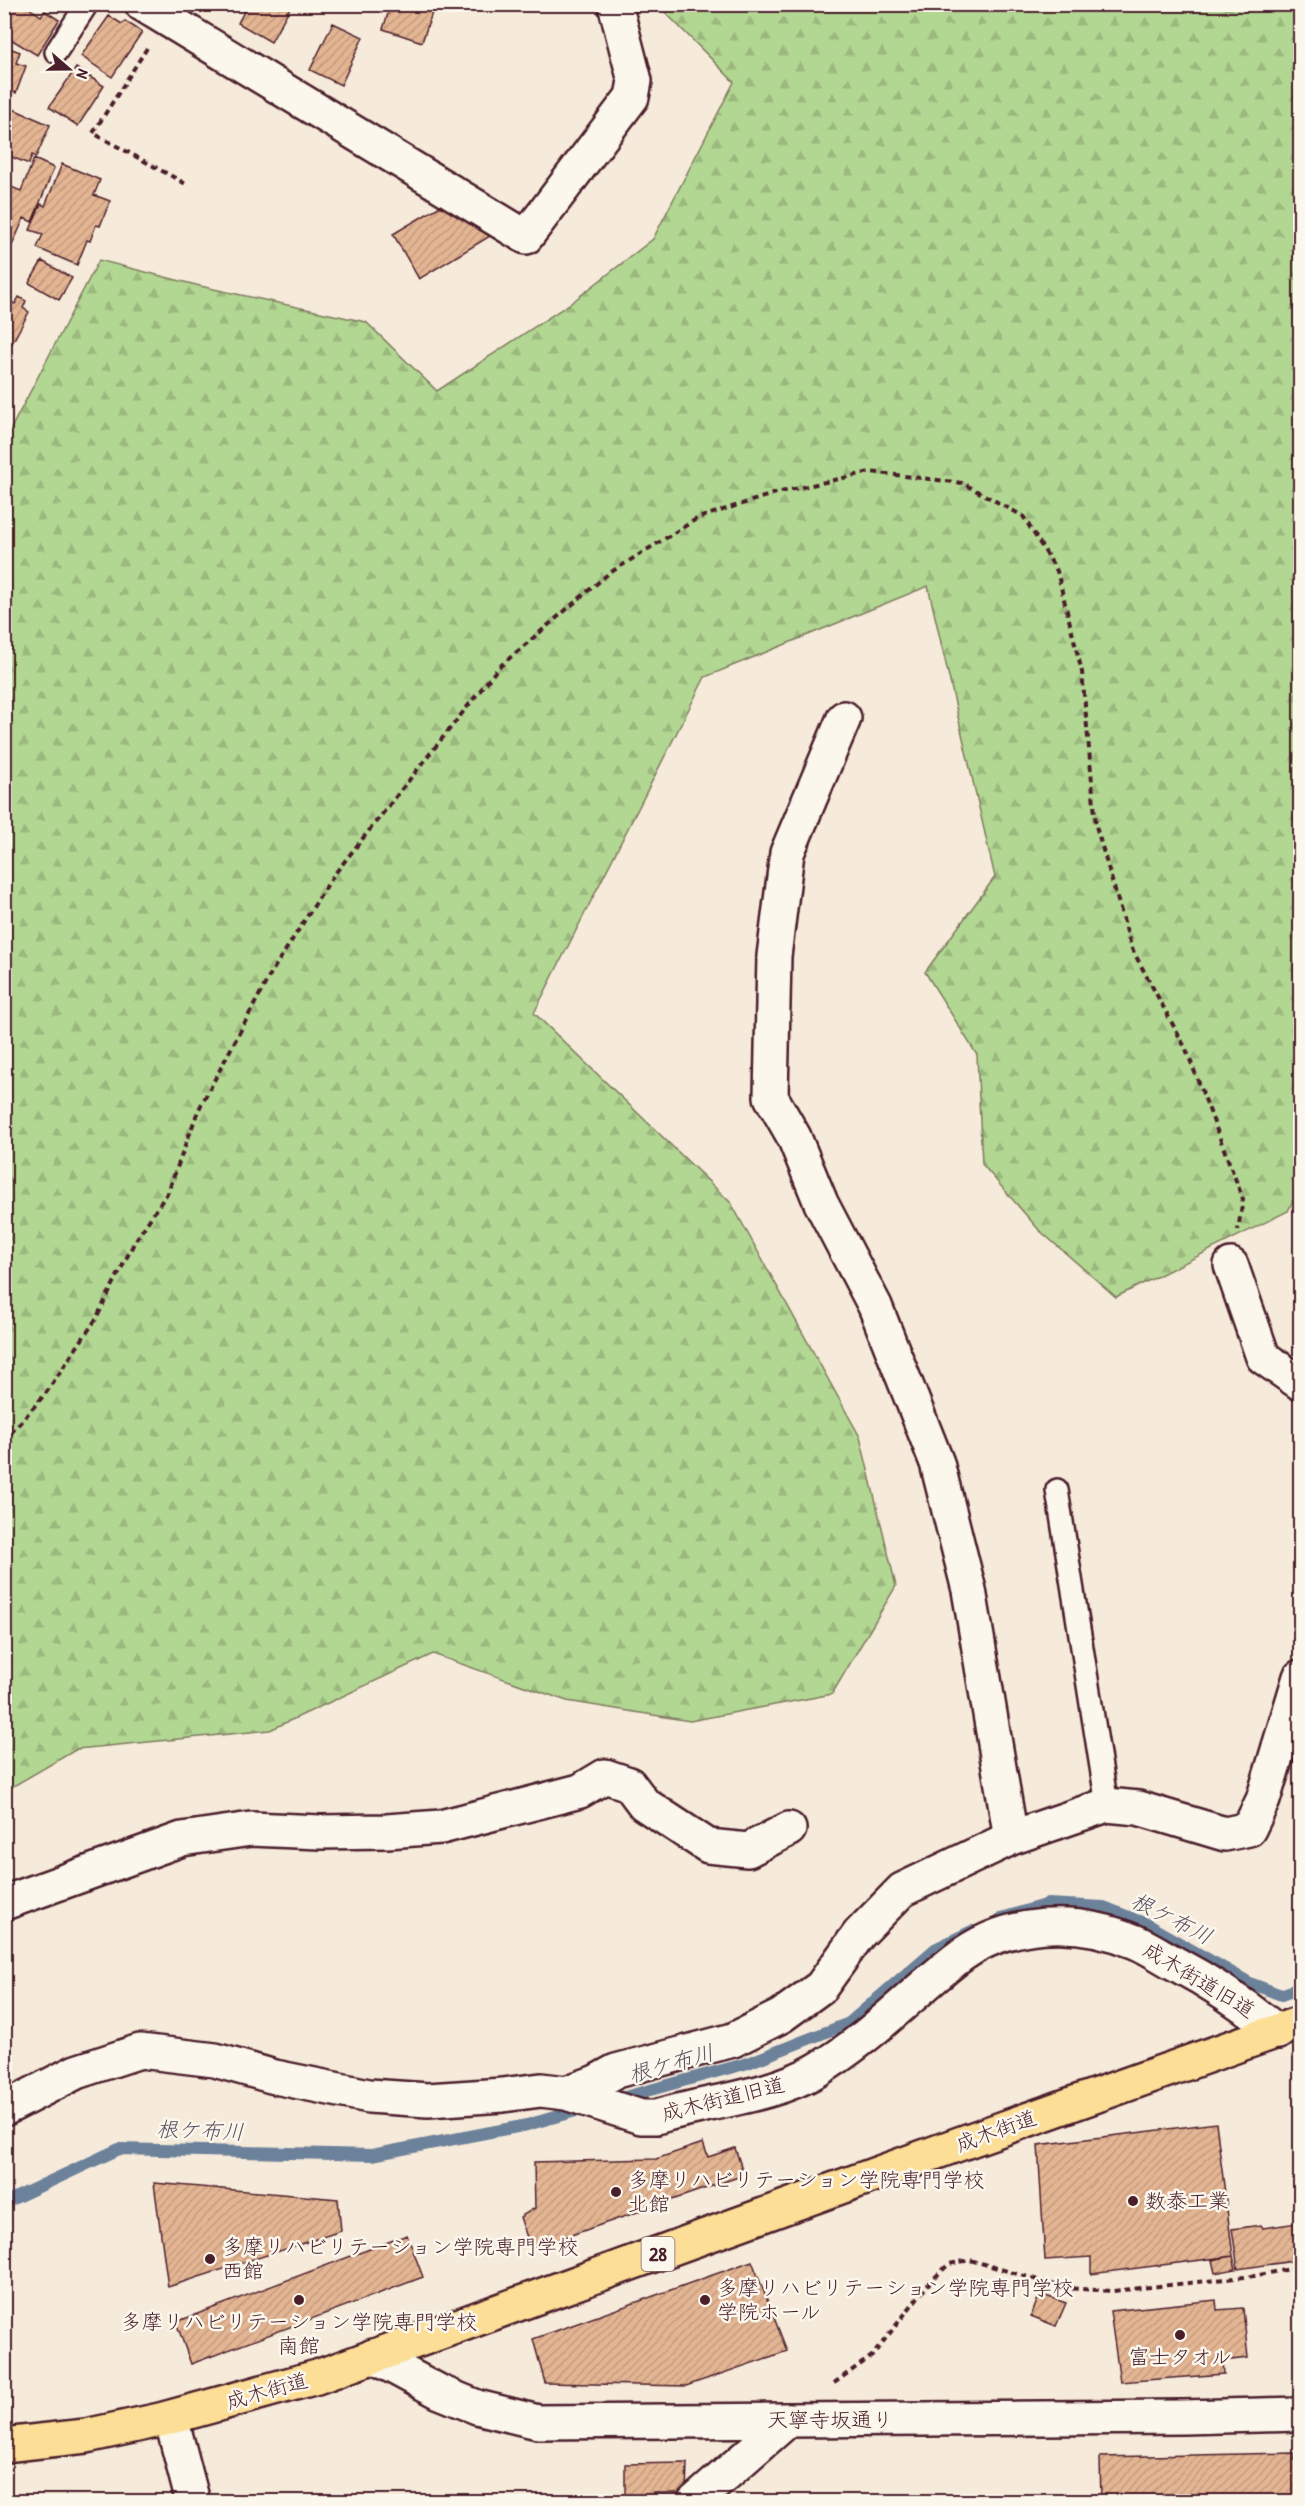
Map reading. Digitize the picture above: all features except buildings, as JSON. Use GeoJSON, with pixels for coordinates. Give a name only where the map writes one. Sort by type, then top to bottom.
{"type":"FeatureCollection","features":[{"type":"Feature","properties":{"kind":"main road","name":"成木街道"},"geometry":{"type":"LineString","coordinates":[[4,2445],[86,2436],[171,2418],[317,2377],[1289,2027]]}},
{"type":"Feature","properties":{"kind":"street"},"geometry":{"type":"LineString","coordinates":[[154,12],[526,237],[632,98],[635,81],[615,4]]}},
{"type":"Feature","properties":{"kind":"street"},"geometry":{"type":"LineString","coordinates":[[844,718],[787,853],[774,956],[771,1097],[794,1137],[821,1203],[875,1306],[937,1463],[969,1590],[1011,1838]]}},
{"type":"Feature","properties":{"kind":"street"},"geometry":{"type":"LineString","coordinates":[[1231,1265],[1263,1357],[1300,1383]]}},
{"type":"Feature","properties":{"kind":"street"},"geometry":{"type":"LineString","coordinates":[[566,2093],[596,2082],[616,2071],[733,2040],[782,2016],[821,1987],[859,1934],[903,1890],[1011,1838],[1107,1806],[1138,1808],[1225,1834],[1249,1829],[1263,1800],[1300,1677]]}},
{"type":"Feature","properties":{"kind":"street"},"geometry":{"type":"LineString","coordinates":[[4,1903],[182,1839],[251,1829],[342,1832],[441,1827],[580,1791],[605,1776],[629,1784],[644,1804],[708,1846],[748,1850],[789,1829]]}},
{"type":"Feature","properties":{"kind":"street","name":"成木街道旧道"},"geometry":{"type":"LineString","coordinates":[[4,2109],[76,2072],[140,2051],[215,2060],[275,2077],[369,2096],[428,2100],[541,2090],[566,2093],[641,2117],[656,2117],[796,2080],[849,2049],[957,1958],[990,1940],[1037,1926],[1076,1926],[1108,1932],[1137,1943],[1193,1973],[1248,2008],[1289,2027]]}},
{"type":"Feature","properties":{"kind":"street","name":"天寧寺坂通り"},"geometry":{"type":"LineString","coordinates":[[373,2356],[440,2392],[477,2407],[538,2422],[1300,2414]]}},
{"type":"Feature","properties":{"kind":"street"},"geometry":{"type":"LineString","coordinates":[[171,2418],[193,2502]]}},
{"type":"Feature","properties":{"kind":"street"},"geometry":{"type":"LineString","coordinates":[[694,2502],[788,2420]]}},
{"type":"Feature","properties":{"kind":"lane"},"geometry":{"type":"LineString","coordinates":[[56,52],[87,4]]}},
{"type":"Feature","properties":{"kind":"lane"},"geometry":{"type":"LineString","coordinates":[[1057,1490],[1107,1806]]}},
{"type":"Feature","properties":{"kind":"path"},"geometry":{"type":"LineString","coordinates":[[154,12],[93,133],[186,184]]}},
{"type":"Feature","properties":{"kind":"path"},"geometry":{"type":"LineString","coordinates":[[4,1441],[46,1393],[96,1319],[135,1241],[168,1192],[198,1111],[272,973],[327,886],[498,668],[608,574],[698,518],[776,493],[870,472],[962,483],[1023,516],[1058,572],[1082,672],[1096,826],[1128,938],[1186,1049],[1243,1199],[1231,1265]]}},
{"type":"Feature","properties":{"kind":"path"},"geometry":{"type":"LineString","coordinates":[[831,2385],[872,2356],[930,2282],[949,2264],[970,2260],[1065,2288],[1113,2291],[1254,2276],[1300,2267]]}},
{"type":"Feature","properties":{"kind":"green space"},"geometry":{"type":"Polygon","coordinates":[[[658,5],[1300,5],[1300,1185],[1288,1211],[1116,1297],[1039,1230],[982,1164],[977,1055],[925,972],[995,877],[928,586],[705,677],[534,1013],[731,1203],[860,1437],[896,1586],[832,1694],[690,1721],[567,1701],[433,1654],[270,1730],[77,1749],[5,1791],[5,440],[99,260],[200,286],[366,322],[437,391],[571,303],[653,239],[734,82],[658,5]]]}},
{"type":"Feature","properties":{"kind":"waterway","name":"根ケ布川"},"geometry":{"type":"LineString","coordinates":[[1002,1918],[1048,1904],[1104,1907],[1144,1923],[1250,1983],[1281,1995],[1300,1988]]}},
{"type":"Feature","properties":{"kind":"waterway","name":"根ケ布川"},"geometry":{"type":"LineString","coordinates":[[614,2100],[748,2063],[849,2023],[935,1949],[972,1931]]}},
{"type":"Feature","properties":{"kind":"waterway","name":"根ケ布川"},"geometry":{"type":"LineString","coordinates":[[4,2203],[119,2149],[372,2155],[527,2125],[586,2108]]}},
{"type":"Feature","properties":{"kind":"place","name":"多摩リハビリテーション学院専門学校 北館"},"geometry":{"type":"Point","coordinates":[616,2192]}},
{"type":"Feature","properties":{"kind":"place","name":"数泰工業"},"geometry":{"type":"Point","coordinates":[1133,2201]}},
{"type":"Feature","properties":{"kind":"place","name":"多摩リハビリテーション学院専門学校 西館"},"geometry":{"type":"Point","coordinates":[210,2259]}},
{"type":"Feature","properties":{"kind":"place","name":"多摩リハビリテーション学院専門学校 南館"},"geometry":{"type":"Point","coordinates":[299,2300]}},
{"type":"Feature","properties":{"kind":"place","name":"多摩リハビリテーション学院専門学校 学院ホール"},"geometry":{"type":"Point","coordinates":[705,2300]}},
{"type":"Feature","properties":{"kind":"place","name":"富士タオル"},"geometry":{"type":"Point","coordinates":[1180,2335]}}]}
